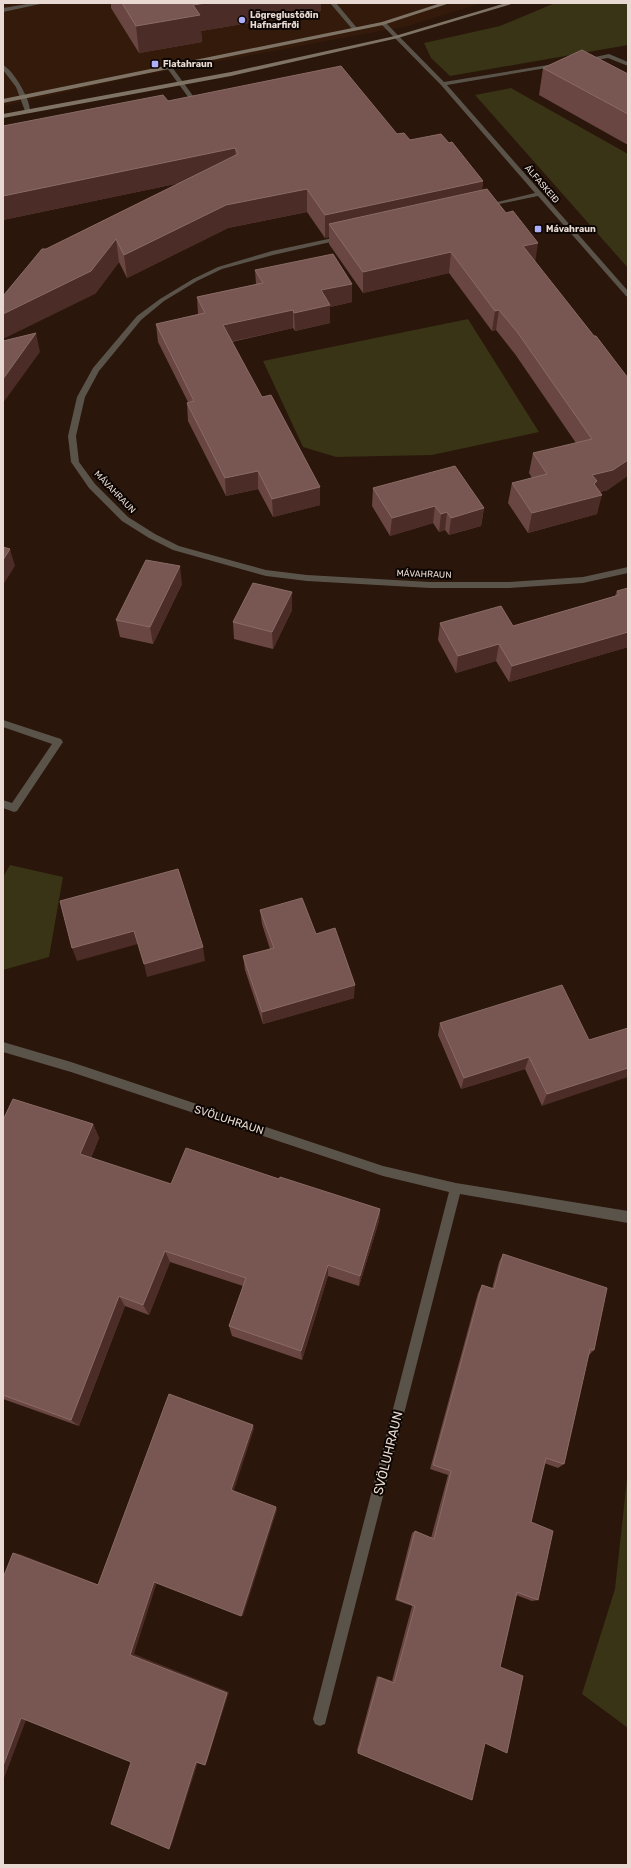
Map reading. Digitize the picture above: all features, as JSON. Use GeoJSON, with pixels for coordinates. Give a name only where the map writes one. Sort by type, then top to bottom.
{"type":"FeatureCollection","features":[{"type":"Feature","properties":{"kind":"street"},"geometry":{"type":"LineString","coordinates":[[3,10],[42,3]]}},
{"type":"Feature","properties":{"kind":"street"},"geometry":{"type":"LineString","coordinates":[[333,3],[355,29]]}},
{"type":"Feature","properties":{"kind":"street"},"geometry":{"type":"LineString","coordinates":[[3,101],[383,24],[447,3]]}},
{"type":"Feature","properties":{"kind":"street"},"geometry":{"type":"LineString","coordinates":[[3,116],[230,74],[396,37],[512,3]]}},
{"type":"Feature","properties":{"kind":"street","name":"ÁLFASKEIÐ"},"geometry":{"type":"LineString","coordinates":[[383,24],[443,84],[628,295]]}},
{"type":"Feature","properties":{"kind":"street"},"geometry":{"type":"LineString","coordinates":[[579,61],[610,56],[628,64]]}},
{"type":"Feature","properties":{"kind":"street"},"geometry":{"type":"LineString","coordinates":[[443,84],[564,63]]}},
{"type":"Feature","properties":{"kind":"street"},"geometry":{"type":"LineString","coordinates":[[3,67],[12,75],[28,111]]}},
{"type":"Feature","properties":{"kind":"street"},"geometry":{"type":"LineString","coordinates":[[170,68],[193,100]]}},
{"type":"Feature","properties":{"kind":"street"},"geometry":{"type":"LineString","coordinates":[[479,208],[540,194]]}},
{"type":"Feature","properties":{"kind":"street","name":"MÁVAHRAUN"},"geometry":{"type":"LineString","coordinates":[[348,237],[272,253],[220,268],[195,280],[162,300],[139,318],[96,370],[81,397],[72,436],[75,462],[92,486],[125,519],[152,536],[176,548],[266,573],[307,578],[430,585],[509,585],[583,580],[628,570]]}},
{"type":"Feature","properties":{"kind":"street"},"geometry":{"type":"LineString","coordinates":[[3,723],[58,742],[14,808],[3,804]]}},
{"type":"Feature","properties":{"kind":"street","name":"SVÖLUHRAUN"},"geometry":{"type":"LineString","coordinates":[[3,1047],[71,1067],[383,1171],[456,1188],[628,1217]]}},
{"type":"Feature","properties":{"kind":"street","name":"SVÖLUHRAUN"},"geometry":{"type":"LineString","coordinates":[[320,1719],[456,1188]]}},
{"type":"Feature","properties":{"kind":"shaded area"},"geometry":{"type":"Polygon","coordinates":[[[3,3],[482,3],[408,26],[134,77],[3,106],[3,3]]]}},
{"type":"Feature","properties":{"kind":"shaded area"},"geometry":{"type":"Polygon","coordinates":[[[555,3],[628,3],[628,45],[450,76],[431,58],[424,43],[500,26],[555,3]]]}},
{"type":"Feature","properties":{"kind":"shaded area"},"geometry":{"type":"Polygon","coordinates":[[[511,88],[628,154],[628,268],[475,95],[511,88]]]}},
{"type":"Feature","properties":{"kind":"shaded area"},"geometry":{"type":"Polygon","coordinates":[[[468,319],[539,432],[432,455],[336,457],[303,447],[263,361],[468,319]]]}},
{"type":"Feature","properties":{"kind":"shaded area"},"geometry":{"type":"Polygon","coordinates":[[[10,865],[63,877],[49,957],[3,970],[3,877],[10,865]]]}},
{"type":"Feature","properties":{"kind":"shaded area"},"geometry":{"type":"Polygon","coordinates":[[[628,1470],[628,1728],[582,1694],[615,1589],[628,1470]]]}},
{"type":"Feature","properties":{"kind":"building"},"geometry":{"type":"Polygon","coordinates":[[[122,3],[206,3],[193,5],[200,15],[136,26],[122,3]]]}},
{"type":"Feature","properties":{"kind":"building"},"geometry":{"type":"Polygon","coordinates":[[[582,50],[628,74],[628,114],[543,68],[582,50]]]}},
{"type":"Feature","properties":{"kind":"building"},"geometry":{"type":"Polygon","coordinates":[[[341,66],[397,134],[404,133],[410,140],[441,134],[449,143],[452,142],[483,181],[325,215],[307,189],[226,205],[124,255],[116,239],[91,271],[3,314],[3,296],[42,249],[46,249],[238,154],[235,148],[3,196],[3,126],[163,95],[168,101],[341,66]]]}},
{"type":"Feature","properties":{"kind":"building"},"geometry":{"type":"Polygon","coordinates":[[[487,189],[506,213],[513,211],[538,243],[523,246],[628,378],[628,460],[613,470],[592,475],[597,481],[594,484],[602,495],[532,513],[512,483],[547,474],[533,453],[592,439],[518,333],[499,310],[495,311],[451,252],[363,272],[329,224],[487,189]]]}},
{"type":"Feature","properties":{"kind":"building"},"geometry":{"type":"Polygon","coordinates":[[[333,254],[352,284],[321,290],[330,305],[294,313],[293,310],[223,325],[262,397],[271,395],[320,487],[272,499],[258,471],[225,478],[187,403],[194,401],[156,324],[205,313],[197,297],[263,283],[255,270],[333,254]]]}},
{"type":"Feature","properties":{"kind":"building"},"geometry":{"type":"Polygon","coordinates":[[[36,333],[3,379],[3,341],[36,333]]]}},
{"type":"Feature","properties":{"kind":"building"},"geometry":{"type":"Polygon","coordinates":[[[455,466],[484,508],[451,518],[447,512],[441,514],[435,506],[392,518],[373,488],[455,466]]]}},
{"type":"Feature","properties":{"kind":"building"},"geometry":{"type":"Polygon","coordinates":[[[3,547],[10,549],[3,560],[3,547]]]}},
{"type":"Feature","properties":{"kind":"building"},"geometry":{"type":"Polygon","coordinates":[[[146,560],[180,566],[150,627],[116,620],[146,560]]]}},
{"type":"Feature","properties":{"kind":"building"},"geometry":{"type":"Polygon","coordinates":[[[253,583],[292,592],[272,632],[233,622],[253,583]]]}},
{"type":"Feature","properties":{"kind":"building"},"geometry":{"type":"Polygon","coordinates":[[[628,588],[628,632],[512,666],[499,644],[458,656],[440,623],[501,606],[513,626],[619,595],[617,591],[628,588]]]}},
{"type":"Feature","properties":{"kind":"building"},"geometry":{"type":"Polygon","coordinates":[[[178,869],[203,947],[144,964],[134,931],[72,948],[60,901],[178,869]]]}},
{"type":"Feature","properties":{"kind":"building"},"geometry":{"type":"Polygon","coordinates":[[[302,898],[316,934],[335,928],[355,985],[262,1012],[243,956],[274,948],[260,910],[302,898]]]}},
{"type":"Feature","properties":{"kind":"building"},"geometry":{"type":"Polygon","coordinates":[[[562,985],[589,1040],[628,1028],[628,1068],[547,1094],[529,1057],[464,1078],[440,1023],[562,985]]]}},
{"type":"Feature","properties":{"kind":"building"},"geometry":{"type":"Polygon","coordinates":[[[13,1099],[93,1124],[80,1154],[171,1184],[186,1148],[279,1179],[280,1177],[380,1209],[360,1276],[328,1265],[301,1351],[229,1326],[246,1278],[165,1251],[143,1305],[119,1296],[71,1420],[3,1395],[3,1120],[13,1099]]]}},
{"type":"Feature","properties":{"kind":"building"},"geometry":{"type":"Polygon","coordinates":[[[503,1254],[607,1288],[594,1350],[590,1349],[564,1464],[546,1458],[531,1522],[553,1531],[538,1600],[517,1592],[500,1667],[523,1676],[507,1753],[485,1743],[472,1800],[358,1753],[379,1677],[394,1683],[415,1606],[397,1599],[415,1531],[434,1539],[451,1471],[433,1465],[482,1285],[494,1289],[503,1254]]]}},
{"type":"Feature","properties":{"kind":"building"},"geometry":{"type":"Polygon","coordinates":[[[169,1394],[253,1425],[231,1490],[276,1507],[241,1616],[154,1582],[130,1655],[227,1693],[205,1765],[196,1762],[169,1849],[111,1824],[131,1762],[21,1718],[3,1766],[3,1578],[13,1553],[98,1585],[169,1394]]]}},
{"type":"Feature","properties":{"kind":"place","name":"Lögreglustöðin Hafnarfirði"},"geometry":{"type":"Point","coordinates":[242,20]}},
{"type":"Feature","properties":{"kind":"place","name":"Flatahraun"},"geometry":{"type":"Point","coordinates":[155,64]}},
{"type":"Feature","properties":{"kind":"place","name":"Mávahraun"},"geometry":{"type":"Point","coordinates":[538,229]}}]}
